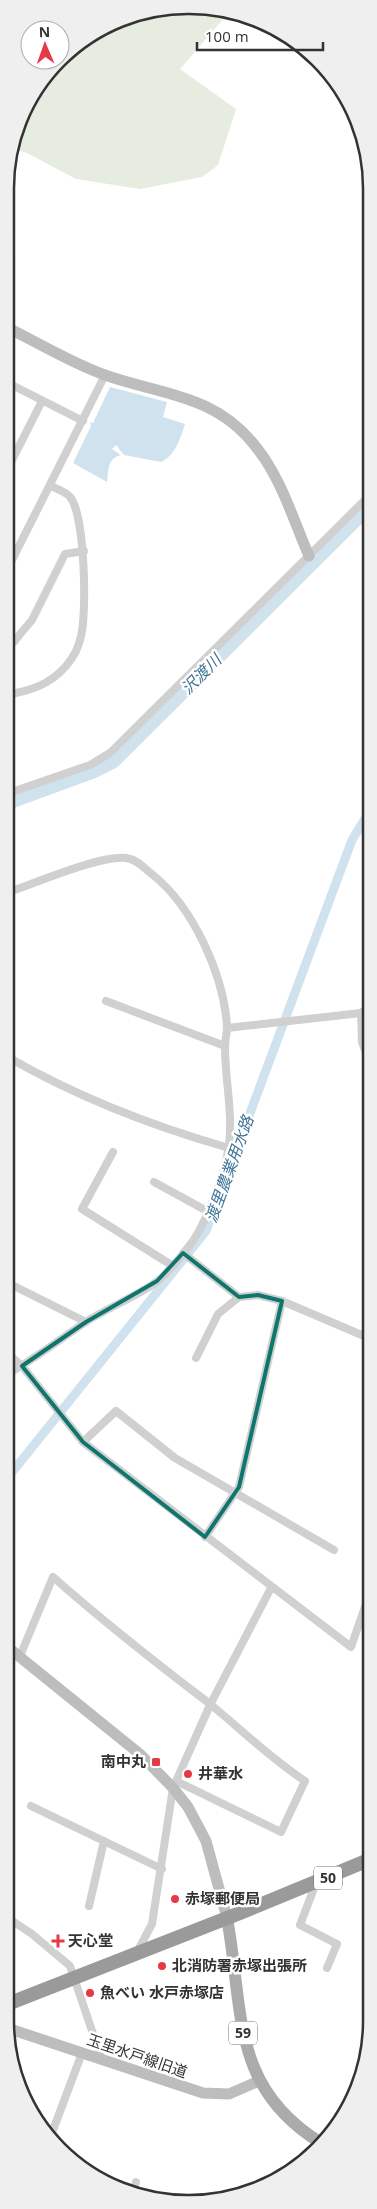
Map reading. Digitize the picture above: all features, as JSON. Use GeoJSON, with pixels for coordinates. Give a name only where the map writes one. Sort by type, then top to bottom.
{"type":"FeatureCollection","features":[{"type":"Feature","properties":{"kind":"highway","name":"50"},"geometry":{"type":"LineString","coordinates":[[14,2001],[316,1883],[363,1862]]}},
{"type":"Feature","properties":{"kind":"main road","name":"59"},"geometry":{"type":"LineString","coordinates":[[227,1918],[245,2042],[259,2081],[280,2111],[317,2139]]}},
{"type":"Feature","properties":{"kind":"street"},"geometry":{"type":"LineString","coordinates":[[14,331],[104,375],[190,398],[209,408],[244,433],[270,466],[309,556]]}},
{"type":"Feature","properties":{"kind":"street"},"geometry":{"type":"LineString","coordinates":[[14,553],[51,486],[104,375]]}},
{"type":"Feature","properties":{"kind":"street"},"geometry":{"type":"LineString","coordinates":[[14,386],[83,421]]}},
{"type":"Feature","properties":{"kind":"street"},"geometry":{"type":"LineString","coordinates":[[14,456],[42,401]]}},
{"type":"Feature","properties":{"kind":"street"},"geometry":{"type":"LineString","coordinates":[[14,694],[28,691],[54,678],[67,665],[77,648],[83,623],[84,551],[74,502],[70,496],[51,486]]}},
{"type":"Feature","properties":{"kind":"street"},"geometry":{"type":"LineString","coordinates":[[14,791],[90,765],[110,753],[363,502]]}},
{"type":"Feature","properties":{"kind":"street"},"geometry":{"type":"LineString","coordinates":[[16,641],[32,620],[65,554],[84,551]]}},
{"type":"Feature","properties":{"kind":"street"},"geometry":{"type":"LineString","coordinates":[[14,890],[80,867],[106,860],[123,858],[138,864],[174,894],[190,917],[217,979],[227,1028],[225,1046],[230,1105],[229,1148],[223,1171],[186,1255],[157,1282],[86,1322],[14,1371]]}},
{"type":"Feature","properties":{"kind":"street"},"geometry":{"type":"LineString","coordinates":[[106,1001],[225,1046]]}},
{"type":"Feature","properties":{"kind":"street"},"geometry":{"type":"LineString","coordinates":[[227,1028],[362,1013],[363,1045]]}},
{"type":"Feature","properties":{"kind":"street"},"geometry":{"type":"LineString","coordinates":[[14,1061],[35,1073],[79,1093],[186,1136],[229,1148]]}},
{"type":"Feature","properties":{"kind":"street"},"geometry":{"type":"LineString","coordinates":[[113,1152],[82,1209],[173,1266]]}},
{"type":"Feature","properties":{"kind":"street"},"geometry":{"type":"LineString","coordinates":[[154,1182],[207,1211]]}},
{"type":"Feature","properties":{"kind":"street"},"geometry":{"type":"LineString","coordinates":[[186,1255],[239,1297]]}},
{"type":"Feature","properties":{"kind":"street"},"geometry":{"type":"LineString","coordinates":[[14,1286],[86,1322]]}},
{"type":"Feature","properties":{"kind":"street"},"geometry":{"type":"LineString","coordinates":[[196,1358],[218,1314],[239,1297],[258,1294],[282,1301],[363,1336]]}},
{"type":"Feature","properties":{"kind":"street"},"geometry":{"type":"LineString","coordinates":[[205,1537],[235,1493],[241,1478],[282,1301]]}},
{"type":"Feature","properties":{"kind":"street"},"geometry":{"type":"LineString","coordinates":[[14,1359],[22,1366],[83,1442],[271,1588],[351,1647],[363,1612]]}},
{"type":"Feature","properties":{"kind":"street"},"geometry":{"type":"LineString","coordinates":[[83,1442],[116,1411],[175,1458],[334,1550]]}},
{"type":"Feature","properties":{"kind":"street"},"geometry":{"type":"LineString","coordinates":[[14,1652],[175,1784],[282,1832],[304,1780],[280,1765],[210,1705],[149,1659],[53,1577],[20,1656]]}},
{"type":"Feature","properties":{"kind":"street"},"geometry":{"type":"LineString","coordinates":[[136,1954],[152,1924],[175,1784],[210,1705],[271,1588]]}},
{"type":"Feature","properties":{"kind":"street"},"geometry":{"type":"LineString","coordinates":[[175,1784],[206,1840],[227,1918]]}},
{"type":"Feature","properties":{"kind":"street"},"geometry":{"type":"LineString","coordinates":[[31,1806],[162,1869]]}},
{"type":"Feature","properties":{"kind":"street"},"geometry":{"type":"LineString","coordinates":[[89,1906],[104,1841]]}},
{"type":"Feature","properties":{"kind":"street"},"geometry":{"type":"LineString","coordinates":[[316,1883],[300,1925],[338,1944],[327,1968]]}},
{"type":"Feature","properties":{"kind":"street"},"geometry":{"type":"LineString","coordinates":[[14,1922],[32,1934],[70,1966],[102,2060]]}},
{"type":"Feature","properties":{"kind":"street","name":"玉里水戸線旧道"},"geometry":{"type":"LineString","coordinates":[[14,2031],[203,2093],[229,2094],[259,2081]]}},
{"type":"Feature","properties":{"kind":"street"},"geometry":{"type":"LineString","coordinates":[[53,2131],[82,2053]]}},
{"type":"Feature","properties":{"kind":"street"},"geometry":{"type":"LineString","coordinates":[[135,2186],[136,2182]]}},
{"type":"Feature","properties":{"kind":"highlighted area"},"geometry":{"type":"Polygon","coordinates":[[[183,1253],[239,1297],[258,1295],[282,1301],[239,1487],[205,1537],[83,1442],[22,1366],[86,1322],[157,1281],[183,1253]]]}},
{"type":"Feature","properties":{"kind":"shaded area"},"geometry":{"type":"Polygon","coordinates":[[[200,14],[224,18],[180,69],[236,109],[218,165],[202,177],[140,189],[76,179],[18,150],[32,111],[43,91],[61,70],[70,70],[70,60],[91,43],[132,23],[166,15],[200,14]]]}},
{"type":"Feature","properties":{"kind":"water"},"geometry":{"type":"Polygon","coordinates":[[[110,387],[167,402],[163,417],[185,424],[174,451],[161,462],[124,455],[116,445],[112,449],[121,455],[111,462],[107,482],[73,463],[91,426],[90,422],[93,423],[110,387]]]}},
{"type":"Feature","properties":{"kind":"waterway","name":"沢渡川"},"geometry":{"type":"LineString","coordinates":[[14,800],[93,771],[113,761],[363,514]]}},
{"type":"Feature","properties":{"kind":"waterway","name":"渡里農業用水路"},"geometry":{"type":"LineString","coordinates":[[14,1470],[206,1231],[352,840],[363,822]]}},
{"type":"Feature","properties":{"kind":"place","name":"南中丸"},"geometry":{"type":"Point","coordinates":[156,1762]}},
{"type":"Feature","properties":{"kind":"place","name":"井華水"},"geometry":{"type":"Point","coordinates":[188,1774]}},
{"type":"Feature","properties":{"kind":"place","name":"赤塚郵便局"},"geometry":{"type":"Point","coordinates":[175,1899]}},
{"type":"Feature","properties":{"kind":"place","name":"天心堂"},"geometry":{"type":"Point","coordinates":[58,1941]}},
{"type":"Feature","properties":{"kind":"place","name":"北消防署赤塚出張所"},"geometry":{"type":"Point","coordinates":[162,1966]}},
{"type":"Feature","properties":{"kind":"place","name":"魚べい 水戸赤塚店"},"geometry":{"type":"Point","coordinates":[90,1993]}}]}
